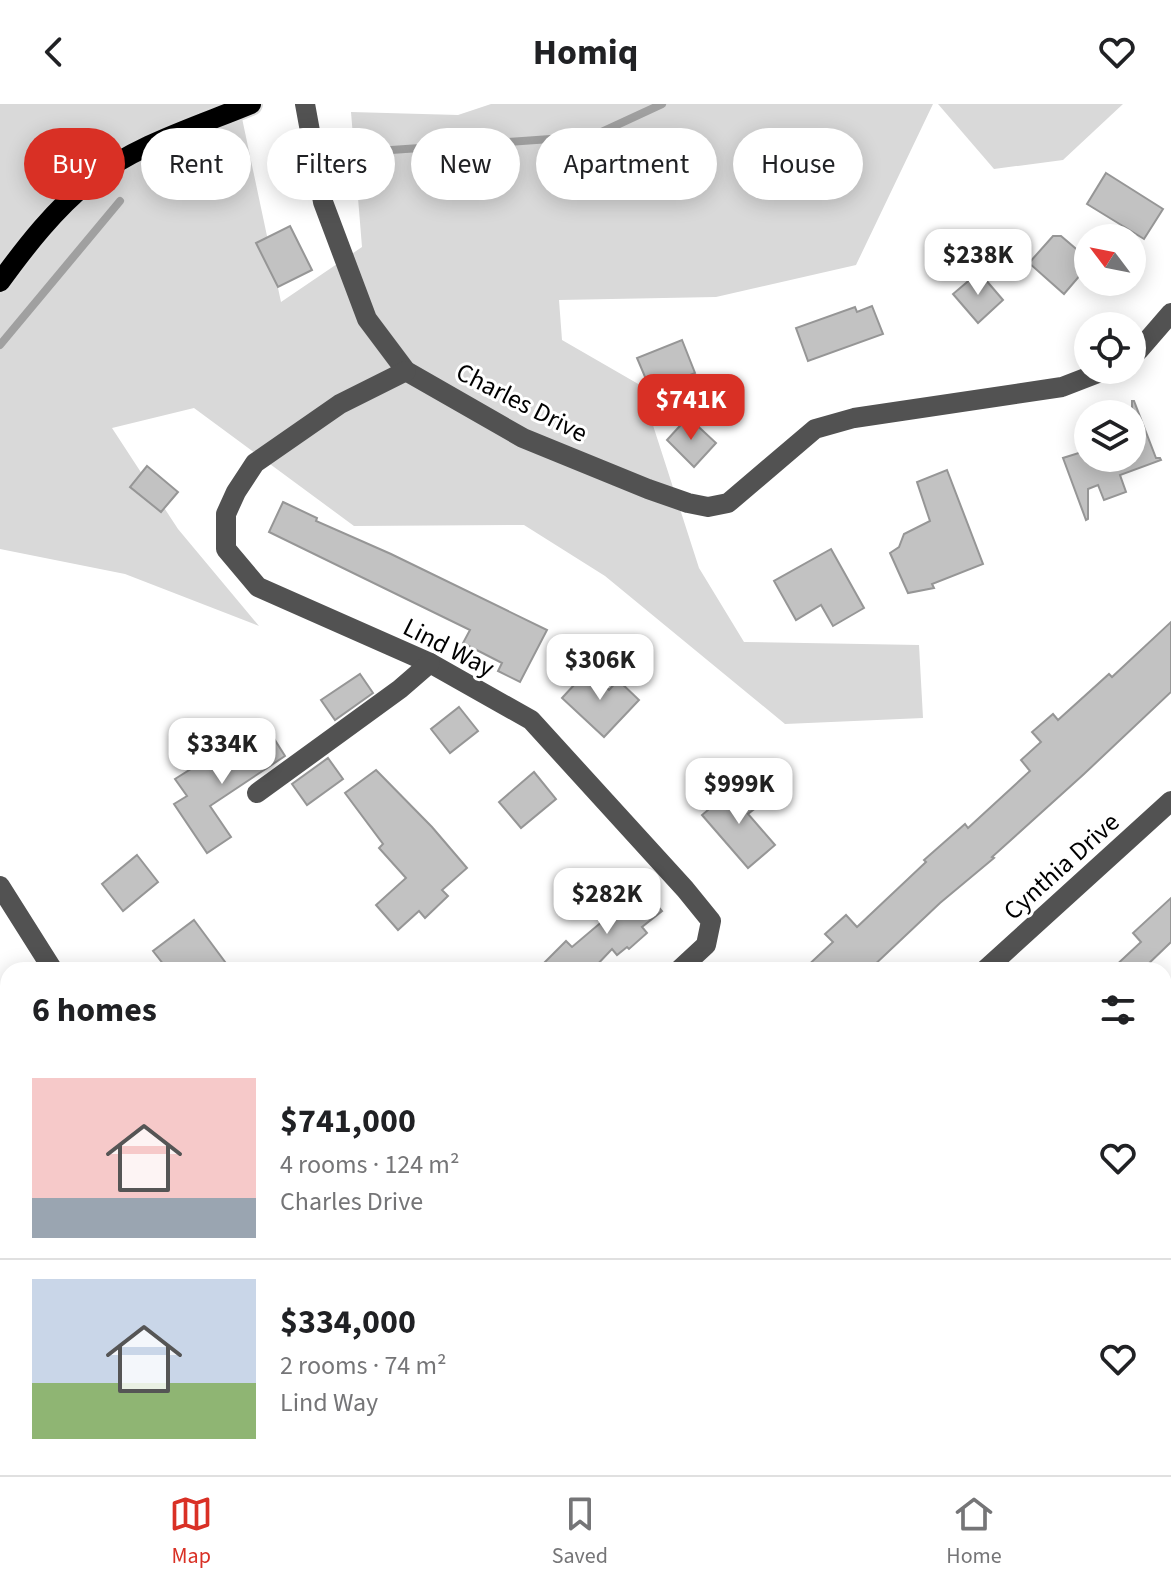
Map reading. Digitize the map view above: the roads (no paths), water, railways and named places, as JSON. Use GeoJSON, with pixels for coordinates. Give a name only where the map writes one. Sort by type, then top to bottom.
{"type":"FeatureCollection","features":[{"type":"Feature","properties":{"kind":"main road"},"geometry":{"type":"LineString","coordinates":[[0,282],[53,215],[91,180],[135,153],[251,104]]}},
{"type":"Feature","properties":{"kind":"street","name":"Charles Drive"},"geometry":{"type":"LineString","coordinates":[[305,104],[323,202],[367,319],[406,371],[523,438],[648,489],[708,507],[728,503],[815,429],[854,418],[1062,387],[1074,382]]}},
{"type":"Feature","properties":{"kind":"street"},"geometry":{"type":"LineString","coordinates":[[1146,342],[1171,313]]}},
{"type":"Feature","properties":{"kind":"street","name":"Lind Way"},"geometry":{"type":"LineString","coordinates":[[406,371],[340,404],[255,463],[226,514],[226,549],[258,587],[430,663],[531,720],[711,921],[706,945],[688,962]]}},
{"type":"Feature","properties":{"kind":"street"},"geometry":{"type":"LineString","coordinates":[[257,793],[400,689],[430,663]]}},
{"type":"Feature","properties":{"kind":"street","name":"Cynthia Drive"},"geometry":{"type":"LineString","coordinates":[[994,962],[1171,801]]}},
{"type":"Feature","properties":{"kind":"street"},"geometry":{"type":"LineString","coordinates":[[0,886],[48,962]]}},
{"type":"Feature","properties":{"kind":"waterway"},"geometry":{"type":"LineString","coordinates":[[395,150],[593,136],[662,104]]}},
{"type":"Feature","properties":{"kind":"waterway"},"geometry":{"type":"LineString","coordinates":[[0,345],[120,201]]}}]}
